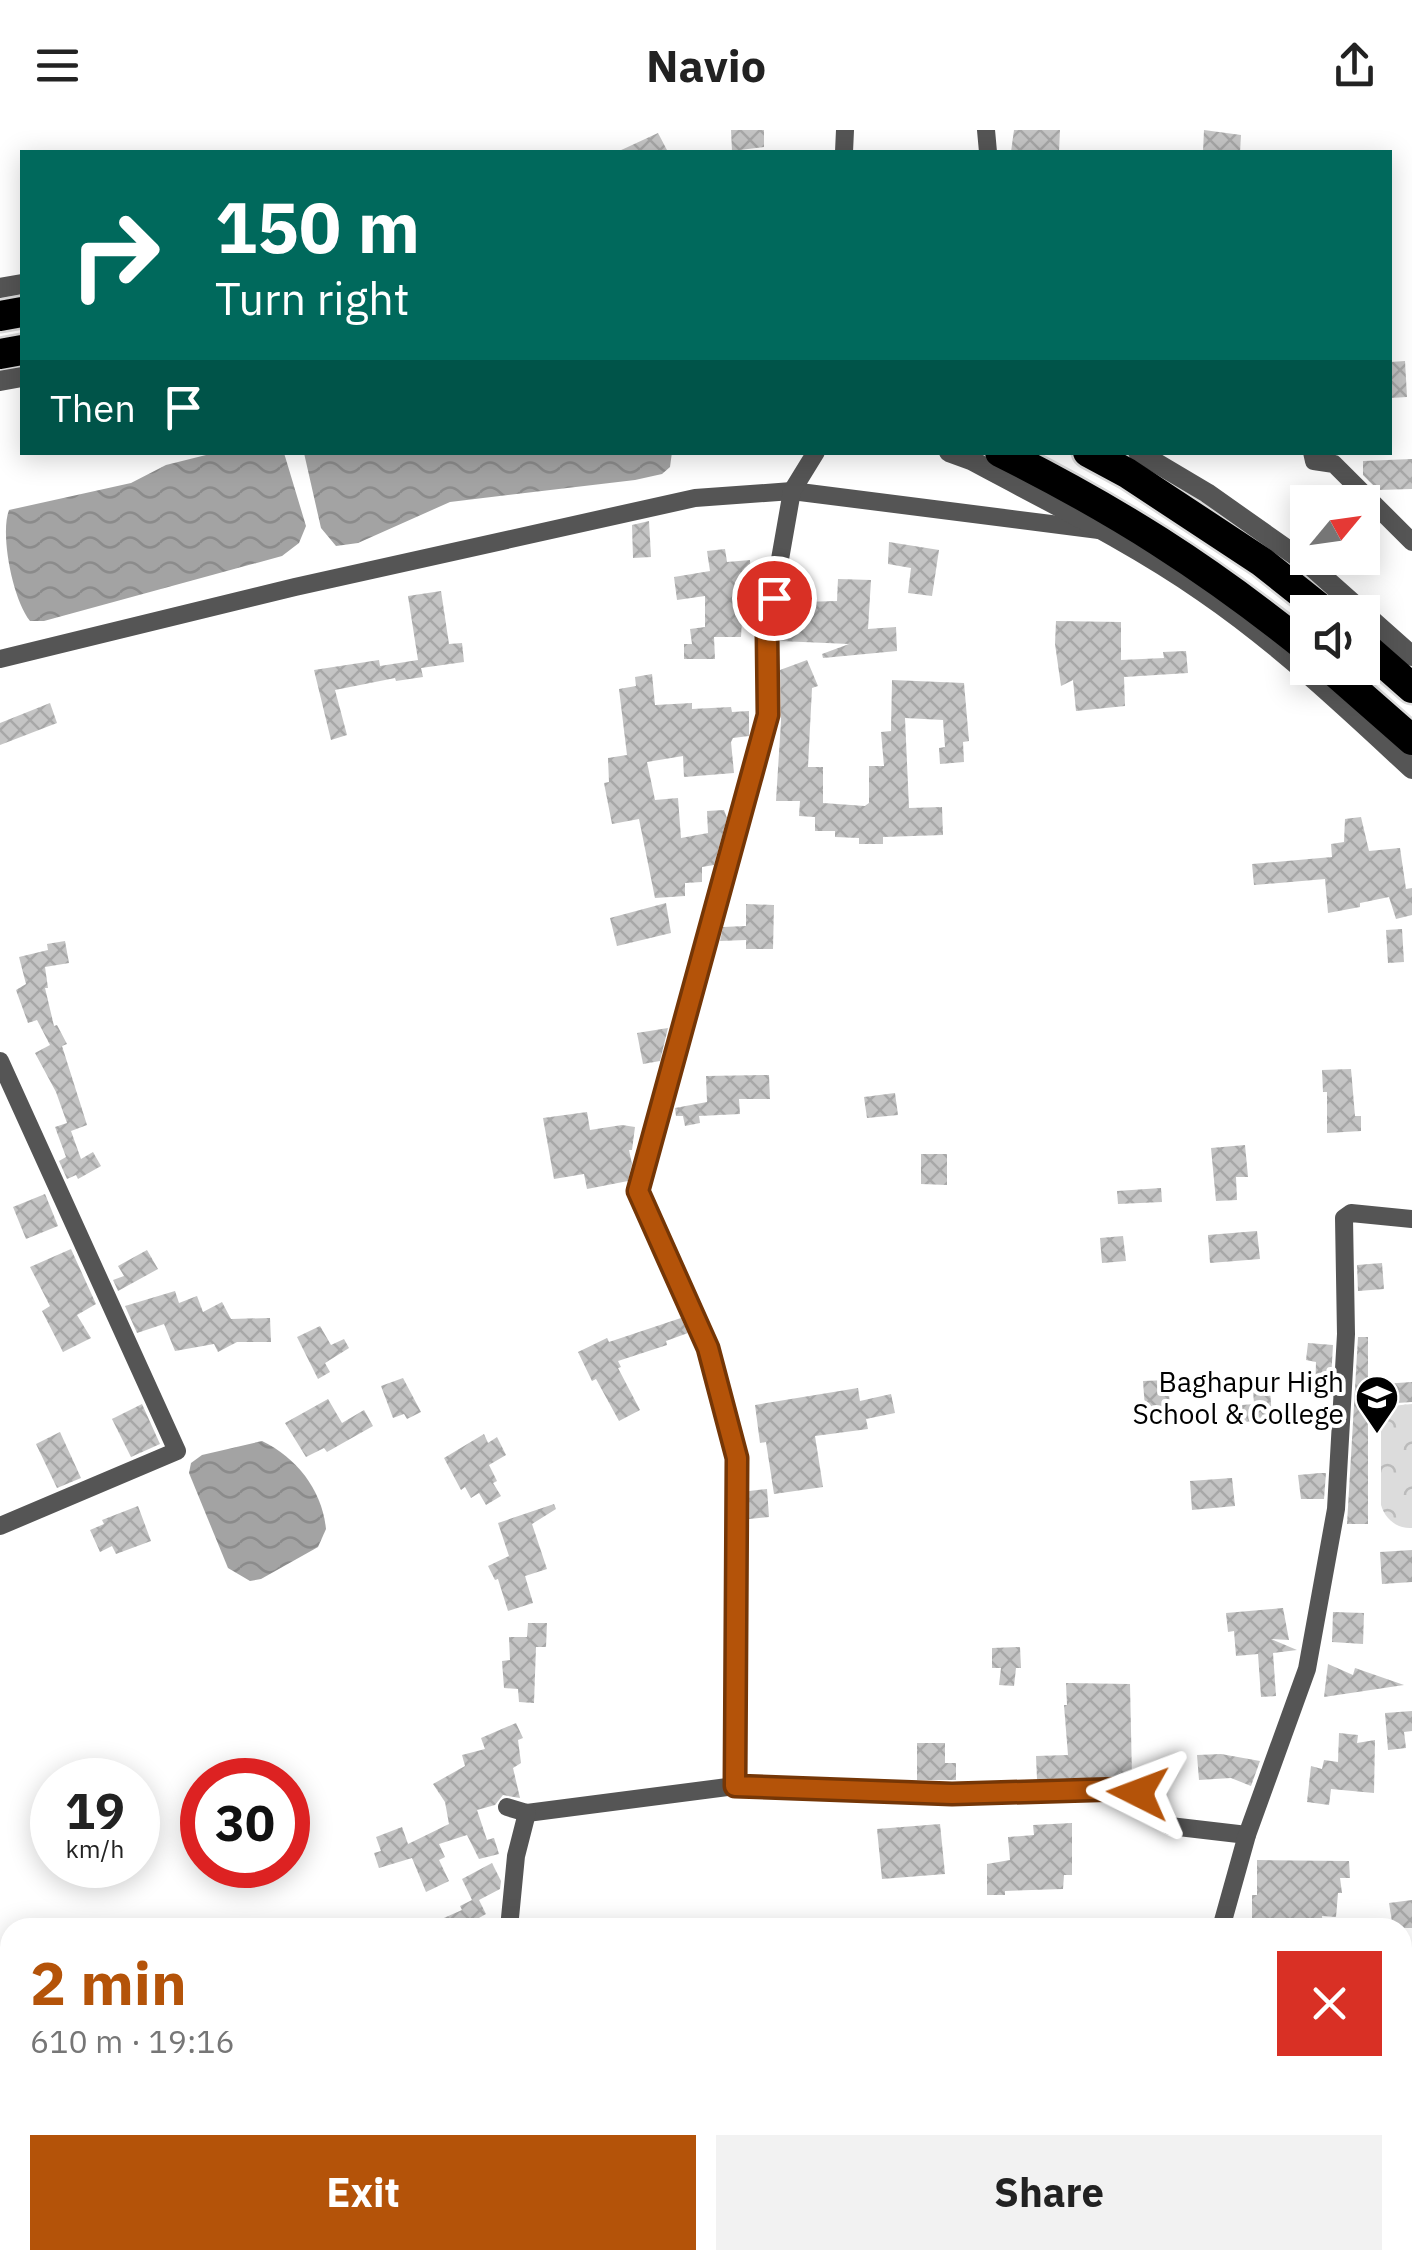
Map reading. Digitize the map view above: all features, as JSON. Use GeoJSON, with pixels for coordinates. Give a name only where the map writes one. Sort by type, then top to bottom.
{"type":"FeatureCollection","features":[{"type":"Feature","properties":{"kind":"highway"},"geometry":{"type":"LineString","coordinates":[[1006,455],[1086,495],[1175,549],[1290,634]]}},
{"type":"Feature","properties":{"kind":"highway"},"geometry":{"type":"LineString","coordinates":[[1093,455],[1262,562],[1304,595]]}},
{"type":"Feature","properties":{"kind":"highway"},"geometry":{"type":"LineString","coordinates":[[1380,660],[1412,688]]}},
{"type":"Feature","properties":{"kind":"highway"},"geometry":{"type":"LineString","coordinates":[[1349,685],[1412,740]]}},
{"type":"Feature","properties":{"kind":"street"},"geometry":{"type":"LineString","coordinates":[[735,1786],[737,1458],[708,1348],[638,1191],[768,715],[767,633],[792,491],[814,455]]}},
{"type":"Feature","properties":{"kind":"street"},"geometry":{"type":"LineString","coordinates":[[958,455],[1203,591],[1306,671],[1412,770]]}},
{"type":"Feature","properties":{"kind":"street"},"geometry":{"type":"LineString","coordinates":[[1143,455],[1207,492],[1312,568],[1412,656]]}},
{"type":"Feature","properties":{"kind":"street"},"geometry":{"type":"LineString","coordinates":[[1313,455],[1314,461],[1334,464],[1412,542]]}},
{"type":"Feature","properties":{"kind":"street"},"geometry":{"type":"LineString","coordinates":[[0,659],[295,587],[695,498],[792,491],[1099,530]]}},
{"type":"Feature","properties":{"kind":"street"},"geometry":{"type":"LineString","coordinates":[[0,1061],[177,1451],[0,1526]]}},
{"type":"Feature","properties":{"kind":"street"},"geometry":{"type":"LineString","coordinates":[[1224,1918],[1246,1835],[1306,1669],[1336,1509],[1346,1334],[1344,1218],[1351,1214],[1412,1218]]}},
{"type":"Feature","properties":{"kind":"street"},"geometry":{"type":"LineString","coordinates":[[507,1807],[527,1813],[735,1786],[952,1794],[1124,1789],[1138,1793],[1170,1826],[1246,1835]]}},
{"type":"Feature","properties":{"kind":"street"},"geometry":{"type":"LineString","coordinates":[[509,1918],[516,1856],[527,1813]]}},
{"type":"Feature","properties":{"kind":"green space"},"geometry":{"type":"Polygon","coordinates":[[[1412,1404],[1412,1528],[1392,1522],[1381,1505],[1381,1421],[1388,1409],[1412,1404]]]}},
{"type":"Feature","properties":{"kind":"water"},"geometry":{"type":"Polygon","coordinates":[[[206,455],[285,455],[306,526],[299,543],[282,556],[44,621],[30,621],[9,566],[9,510],[131,483],[166,465],[206,455]]]}},
{"type":"Feature","properties":{"kind":"water"},"geometry":{"type":"Polygon","coordinates":[[[304,455],[672,455],[670,467],[662,474],[450,502],[358,543],[336,546],[321,528],[304,455]]]}},
{"type":"Feature","properties":{"kind":"water"},"geometry":{"type":"Polygon","coordinates":[[[262,1441],[286,1456],[306,1477],[319,1501],[326,1529],[318,1547],[261,1579],[250,1581],[228,1568],[189,1473],[191,1463],[202,1455],[262,1441]]]}},
{"type":"Feature","properties":{"kind":"building"},"geometry":{"type":"Polygon","coordinates":[[[731,130],[764,130],[764,147],[732,150],[731,130]]]}},
{"type":"Feature","properties":{"kind":"building"},"geometry":{"type":"Polygon","coordinates":[[[1014,130],[1060,130],[1059,150],[1011,150],[1014,130]]]}},
{"type":"Feature","properties":{"kind":"building"},"geometry":{"type":"Polygon","coordinates":[[[1204,130],[1241,135],[1240,150],[1203,150],[1204,130]]]}},
{"type":"Feature","properties":{"kind":"building"},"geometry":{"type":"Polygon","coordinates":[[[658,133],[667,150],[621,150],[658,133]]]}},
{"type":"Feature","properties":{"kind":"building"},"geometry":{"type":"Polygon","coordinates":[[[1405,361],[1407,397],[1392,398],[1392,362],[1405,361]]]}},
{"type":"Feature","properties":{"kind":"building"},"geometry":{"type":"Polygon","coordinates":[[[1412,459],[1412,489],[1380,490],[1380,485],[1373,485],[1363,475],[1363,461],[1412,459]]]}},
{"type":"Feature","properties":{"kind":"building"},"geometry":{"type":"Polygon","coordinates":[[[649,521],[651,557],[633,558],[632,525],[649,521]]]}},
{"type":"Feature","properties":{"kind":"building"},"geometry":{"type":"Polygon","coordinates":[[[889,542],[939,550],[932,596],[908,593],[911,568],[888,564],[889,542]]]}},
{"type":"Feature","properties":{"kind":"building"},"geometry":{"type":"Polygon","coordinates":[[[725,549],[727,562],[750,560],[751,580],[738,618],[742,618],[741,637],[714,637],[715,659],[684,659],[684,644],[692,644],[690,629],[705,627],[705,596],[677,600],[674,577],[710,571],[707,551],[725,549]]]}},
{"type":"Feature","properties":{"kind":"building"},"geometry":{"type":"Polygon","coordinates":[[[838,579],[871,580],[868,629],[896,627],[897,651],[823,658],[822,654],[849,644],[780,641],[782,622],[801,623],[801,602],[837,601],[838,579]]]}},
{"type":"Feature","properties":{"kind":"building"},"geometry":{"type":"Polygon","coordinates":[[[441,591],[449,644],[462,643],[464,662],[421,668],[423,677],[396,681],[395,678],[335,690],[347,735],[331,740],[314,670],[379,660],[380,666],[418,660],[408,596],[441,591]]]}},
{"type":"Feature","properties":{"kind":"building"},"geometry":{"type":"Polygon","coordinates":[[[1056,621],[1121,622],[1121,660],[1164,658],[1163,652],[1186,651],[1188,673],[1124,677],[1125,706],[1076,711],[1073,680],[1061,686],[1056,621]]]}},
{"type":"Feature","properties":{"kind":"building"},"geometry":{"type":"Polygon","coordinates":[[[807,660],[818,686],[812,688],[808,767],[823,767],[823,803],[869,803],[869,766],[884,766],[881,732],[891,731],[892,680],[964,683],[969,741],[963,742],[964,762],[940,764],[939,748],[945,747],[943,720],[905,718],[909,808],[942,807],[943,835],[883,837],[883,844],[859,844],[859,838],[835,837],[835,831],[815,831],[815,817],[799,816],[800,801],[776,801],[780,670],[807,660]]]}},
{"type":"Feature","properties":{"kind":"building"},"geometry":{"type":"Polygon","coordinates":[[[652,674],[655,705],[692,703],[692,709],[731,707],[732,712],[749,711],[749,736],[733,738],[731,742],[734,773],[684,777],[683,756],[647,762],[655,800],[678,798],[681,838],[708,833],[707,811],[724,810],[727,818],[714,865],[702,867],[702,882],[685,883],[685,896],[655,898],[639,819],[612,824],[604,783],[609,782],[608,758],[627,755],[619,689],[636,686],[635,677],[652,674]]]}},
{"type":"Feature","properties":{"kind":"building"},"geometry":{"type":"Polygon","coordinates":[[[50,703],[57,723],[0,745],[0,723],[50,703]]]}},
{"type":"Feature","properties":{"kind":"building"},"geometry":{"type":"Polygon","coordinates":[[[1361,817],[1369,851],[1400,848],[1406,889],[1412,888],[1412,915],[1396,919],[1389,897],[1328,913],[1325,879],[1254,885],[1252,864],[1332,857],[1331,844],[1344,842],[1345,819],[1361,817]]]}},
{"type":"Feature","properties":{"kind":"building"},"geometry":{"type":"Polygon","coordinates":[[[666,903],[671,933],[617,946],[610,918],[666,903]]]}},
{"type":"Feature","properties":{"kind":"building"},"geometry":{"type":"Polygon","coordinates":[[[746,904],[774,905],[773,949],[746,949],[746,940],[720,941],[723,927],[746,926],[746,904]]]}},
{"type":"Feature","properties":{"kind":"building"},"geometry":{"type":"Polygon","coordinates":[[[1402,929],[1404,962],[1388,963],[1386,930],[1402,929]]]}},
{"type":"Feature","properties":{"kind":"building"},"geometry":{"type":"Polygon","coordinates":[[[65,941],[69,963],[45,967],[45,988],[54,1026],[57,1025],[67,1044],[62,1046],[87,1125],[71,1131],[81,1159],[93,1152],[101,1166],[78,1179],[76,1175],[67,1179],[59,1161],[66,1157],[55,1127],[67,1123],[35,1053],[50,1045],[37,1020],[28,1023],[16,990],[26,984],[19,957],[48,950],[47,944],[65,941]]]}},
{"type":"Feature","properties":{"kind":"building"},"geometry":{"type":"Polygon","coordinates":[[[668,1028],[660,1061],[643,1064],[637,1033],[668,1028]]]}},
{"type":"Feature","properties":{"kind":"building"},"geometry":{"type":"Polygon","coordinates":[[[1351,1069],[1355,1116],[1361,1116],[1361,1131],[1327,1133],[1327,1092],[1323,1092],[1322,1070],[1351,1069]]]}},
{"type":"Feature","properties":{"kind":"building"},"geometry":{"type":"Polygon","coordinates":[[[769,1075],[770,1099],[739,1099],[740,1114],[699,1116],[700,1123],[685,1126],[683,1116],[676,1116],[675,1108],[707,1102],[706,1076],[769,1075]]]}},
{"type":"Feature","properties":{"kind":"building"},"geometry":{"type":"Polygon","coordinates":[[[895,1093],[898,1115],[867,1118],[864,1097],[895,1093]]]}},
{"type":"Feature","properties":{"kind":"building"},"geometry":{"type":"Polygon","coordinates":[[[587,1112],[590,1130],[635,1127],[628,1181],[587,1189],[584,1174],[554,1179],[543,1118],[587,1112]]]}},
{"type":"Feature","properties":{"kind":"building"},"geometry":{"type":"Polygon","coordinates":[[[1245,1145],[1248,1177],[1236,1177],[1237,1200],[1216,1201],[1211,1148],[1245,1145]]]}},
{"type":"Feature","properties":{"kind":"building"},"geometry":{"type":"Polygon","coordinates":[[[921,1154],[947,1154],[947,1185],[921,1184],[921,1154]]]}},
{"type":"Feature","properties":{"kind":"building"},"geometry":{"type":"Polygon","coordinates":[[[1161,1188],[1162,1202],[1118,1204],[1117,1191],[1161,1188]]]}},
{"type":"Feature","properties":{"kind":"building"},"geometry":{"type":"Polygon","coordinates":[[[45,1194],[58,1226],[26,1239],[13,1207],[45,1194]]]}},
{"type":"Feature","properties":{"kind":"building"},"geometry":{"type":"Polygon","coordinates":[[[1257,1231],[1260,1259],[1210,1263],[1208,1235],[1257,1231]]]}},
{"type":"Feature","properties":{"kind":"building"},"geometry":{"type":"Polygon","coordinates":[[[1123,1236],[1126,1261],[1102,1263],[1100,1238],[1123,1236]]]}},
{"type":"Feature","properties":{"kind":"building"},"geometry":{"type":"Polygon","coordinates":[[[71,1249],[96,1304],[77,1315],[91,1338],[63,1352],[42,1311],[50,1306],[30,1267],[71,1249]]]}},
{"type":"Feature","properties":{"kind":"building"},"geometry":{"type":"Polygon","coordinates":[[[147,1250],[158,1269],[118,1291],[113,1280],[124,1276],[118,1266],[147,1250]]]}},
{"type":"Feature","properties":{"kind":"building"},"geometry":{"type":"Polygon","coordinates":[[[1382,1263],[1384,1289],[1358,1291],[1357,1265],[1382,1263]]]}},
{"type":"Feature","properties":{"kind":"building"},"geometry":{"type":"Polygon","coordinates":[[[175,1291],[179,1303],[197,1296],[203,1312],[222,1302],[231,1319],[270,1318],[271,1342],[237,1342],[218,1352],[214,1344],[175,1351],[164,1324],[137,1333],[125,1306],[175,1291]]]}},
{"type":"Feature","properties":{"kind":"building"},"geometry":{"type":"Polygon","coordinates":[[[681,1318],[688,1333],[666,1341],[667,1345],[618,1361],[640,1410],[619,1421],[578,1352],[607,1338],[609,1342],[681,1318]]]}},
{"type":"Feature","properties":{"kind":"building"},"geometry":{"type":"Polygon","coordinates":[[[320,1326],[331,1345],[344,1339],[349,1348],[325,1363],[330,1372],[318,1379],[297,1337],[320,1326]]]}},
{"type":"Feature","properties":{"kind":"building","name":"Baghapur High School & College"},"geometry":{"type":"Polygon","coordinates":[[[1358,1337],[1368,1337],[1368,1385],[1412,1382],[1412,1402],[1368,1405],[1368,1524],[1347,1524],[1358,1337]]]}},
{"type":"Feature","properties":{"kind":"building"},"geometry":{"type":"Polygon","coordinates":[[[1308,1343],[1333,1345],[1330,1396],[1315,1395],[1316,1362],[1306,1360],[1308,1343]]]}},
{"type":"Feature","properties":{"kind":"building"},"geometry":{"type":"Polygon","coordinates":[[[403,1378],[421,1412],[407,1419],[404,1414],[393,1418],[381,1386],[403,1378]]]}},
{"type":"Feature","properties":{"kind":"building"},"geometry":{"type":"Polygon","coordinates":[[[1168,1380],[1170,1406],[1145,1408],[1143,1381],[1168,1380]]]}},
{"type":"Feature","properties":{"kind":"building"},"geometry":{"type":"Polygon","coordinates":[[[858,1388],[860,1401],[891,1394],[895,1413],[866,1419],[868,1429],[815,1436],[823,1487],[774,1494],[766,1442],[760,1443],[755,1405],[858,1388]]]}},
{"type":"Feature","properties":{"kind":"building"},"geometry":{"type":"Polygon","coordinates":[[[1270,1389],[1272,1419],[1244,1422],[1242,1405],[1254,1404],[1253,1390],[1270,1389]]]}},
{"type":"Feature","properties":{"kind":"building"},"geometry":{"type":"Polygon","coordinates":[[[328,1399],[342,1423],[364,1410],[373,1426],[327,1452],[324,1448],[306,1457],[285,1423],[328,1399]]]}},
{"type":"Feature","properties":{"kind":"building"},"geometry":{"type":"Polygon","coordinates":[[[142,1404],[160,1444],[131,1457],[112,1419],[142,1404]]]}},
{"type":"Feature","properties":{"kind":"building"},"geometry":{"type":"Polygon","coordinates":[[[60,1432],[81,1478],[57,1488],[36,1444],[60,1432]]]}},
{"type":"Feature","properties":{"kind":"building"},"geometry":{"type":"Polygon","coordinates":[[[484,1434],[488,1443],[497,1437],[506,1455],[489,1465],[501,1496],[486,1505],[479,1493],[471,1498],[465,1487],[461,1490],[444,1458],[484,1434]]]}},
{"type":"Feature","properties":{"kind":"building"},"geometry":{"type":"Polygon","coordinates":[[[1326,1473],[1324,1499],[1301,1499],[1298,1475],[1326,1473]]]}},
{"type":"Feature","properties":{"kind":"building"},"geometry":{"type":"Polygon","coordinates":[[[1232,1478],[1235,1506],[1192,1510],[1190,1481],[1232,1478]]]}},
{"type":"Feature","properties":{"kind":"building"},"geometry":{"type":"Polygon","coordinates":[[[767,1489],[769,1517],[749,1519],[749,1491],[767,1489]]]}},
{"type":"Feature","properties":{"kind":"building"},"geometry":{"type":"Polygon","coordinates":[[[554,1504],[556,1509],[532,1524],[547,1569],[525,1576],[533,1603],[508,1611],[498,1579],[488,1566],[509,1556],[498,1523],[554,1504]]]}},
{"type":"Feature","properties":{"kind":"building"},"geometry":{"type":"Polygon","coordinates":[[[138,1506],[151,1541],[116,1554],[112,1546],[100,1552],[90,1530],[104,1524],[102,1520],[138,1506]]]}},
{"type":"Feature","properties":{"kind":"building"},"geometry":{"type":"Polygon","coordinates":[[[1412,1550],[1412,1582],[1382,1584],[1380,1552],[1412,1550]]]}},
{"type":"Feature","properties":{"kind":"building"},"geometry":{"type":"Polygon","coordinates":[[[1283,1608],[1289,1640],[1271,1639],[1297,1650],[1273,1653],[1276,1696],[1261,1697],[1258,1654],[1236,1656],[1234,1631],[1228,1632],[1226,1613],[1283,1608]]]}},
{"type":"Feature","properties":{"kind":"building"},"geometry":{"type":"Polygon","coordinates":[[[1333,1612],[1364,1613],[1363,1644],[1332,1642],[1333,1612]]]}},
{"type":"Feature","properties":{"kind":"building"},"geometry":{"type":"Polygon","coordinates":[[[528,1623],[547,1623],[546,1647],[536,1647],[534,1703],[519,1702],[518,1689],[504,1688],[502,1661],[510,1660],[509,1637],[527,1637],[528,1623]]]}},
{"type":"Feature","properties":{"kind":"building"},"geometry":{"type":"Polygon","coordinates":[[[1020,1647],[1021,1668],[1016,1668],[1014,1686],[999,1685],[1001,1668],[992,1668],[992,1648],[1020,1647]]]}},
{"type":"Feature","properties":{"kind":"building"},"geometry":{"type":"Polygon","coordinates":[[[1328,1664],[1353,1675],[1355,1668],[1404,1685],[1324,1697],[1328,1664]]]}},
{"type":"Feature","properties":{"kind":"building"},"geometry":{"type":"Polygon","coordinates":[[[1066,1683],[1130,1684],[1132,1778],[1037,1779],[1036,1756],[1068,1755],[1066,1683]]]}},
{"type":"Feature","properties":{"kind":"building"},"geometry":{"type":"Polygon","coordinates":[[[1412,1711],[1412,1731],[1404,1732],[1406,1748],[1388,1750],[1385,1713],[1412,1711]]]}},
{"type":"Feature","properties":{"kind":"building"},"geometry":{"type":"Polygon","coordinates":[[[516,1723],[523,1738],[518,1740],[521,1763],[513,1768],[520,1798],[503,1795],[495,1805],[477,1810],[487,1840],[494,1838],[499,1854],[479,1859],[467,1835],[439,1844],[445,1857],[439,1860],[449,1881],[426,1892],[412,1858],[379,1868],[374,1853],[381,1851],[376,1837],[402,1827],[408,1844],[449,1824],[445,1802],[433,1784],[465,1766],[462,1755],[485,1749],[481,1738],[516,1723]]]}},
{"type":"Feature","properties":{"kind":"building"},"geometry":{"type":"Polygon","coordinates":[[[1339,1733],[1358,1735],[1357,1743],[1375,1740],[1374,1793],[1331,1789],[1329,1805],[1307,1802],[1311,1766],[1322,1769],[1324,1760],[1338,1762],[1339,1733]]]}},
{"type":"Feature","properties":{"kind":"building"},"geometry":{"type":"Polygon","coordinates":[[[917,1743],[945,1743],[945,1763],[956,1763],[956,1780],[917,1780],[917,1743]]]}},
{"type":"Feature","properties":{"kind":"building"},"geometry":{"type":"Polygon","coordinates":[[[1221,1754],[1260,1761],[1251,1786],[1231,1778],[1199,1780],[1197,1755],[1221,1754]]]}},
{"type":"Feature","properties":{"kind":"building"},"geometry":{"type":"Polygon","coordinates":[[[1072,1823],[1072,1875],[1064,1875],[1063,1889],[987,1895],[987,1864],[1010,1860],[1008,1837],[1034,1835],[1033,1825],[1072,1823]]]}},
{"type":"Feature","properties":{"kind":"building"},"geometry":{"type":"Polygon","coordinates":[[[940,1824],[945,1874],[882,1879],[877,1829],[940,1824]]]}},
{"type":"Feature","properties":{"kind":"building"},"geometry":{"type":"Polygon","coordinates":[[[1257,1860],[1349,1861],[1350,1878],[1340,1878],[1342,1893],[1338,1893],[1336,1917],[1252,1918],[1252,1895],[1257,1895],[1257,1860]]]}},
{"type":"Feature","properties":{"kind":"building"},"geometry":{"type":"Polygon","coordinates":[[[492,1863],[501,1881],[500,1889],[479,1900],[486,1914],[479,1918],[444,1918],[462,1910],[460,1906],[472,1900],[462,1879],[492,1863]]]}},
{"type":"Feature","properties":{"kind":"building"},"geometry":{"type":"Polygon","coordinates":[[[1412,1900],[1412,1918],[1391,1918],[1389,1903],[1412,1900]]]}},
{"type":"Feature","properties":{"kind":"place","name":"Baghapur High School & College"},"geometry":{"type":"Point","coordinates":[1377,1435]}},
{"type":"Feature","properties":{"kind":"route"},"geometry":{"type":"LineString","coordinates":[[774,598],[767,633],[768,715],[638,1191],[708,1348],[737,1458],[735,1786],[952,1794],[1124,1789],[1138,1793]]}}]}
